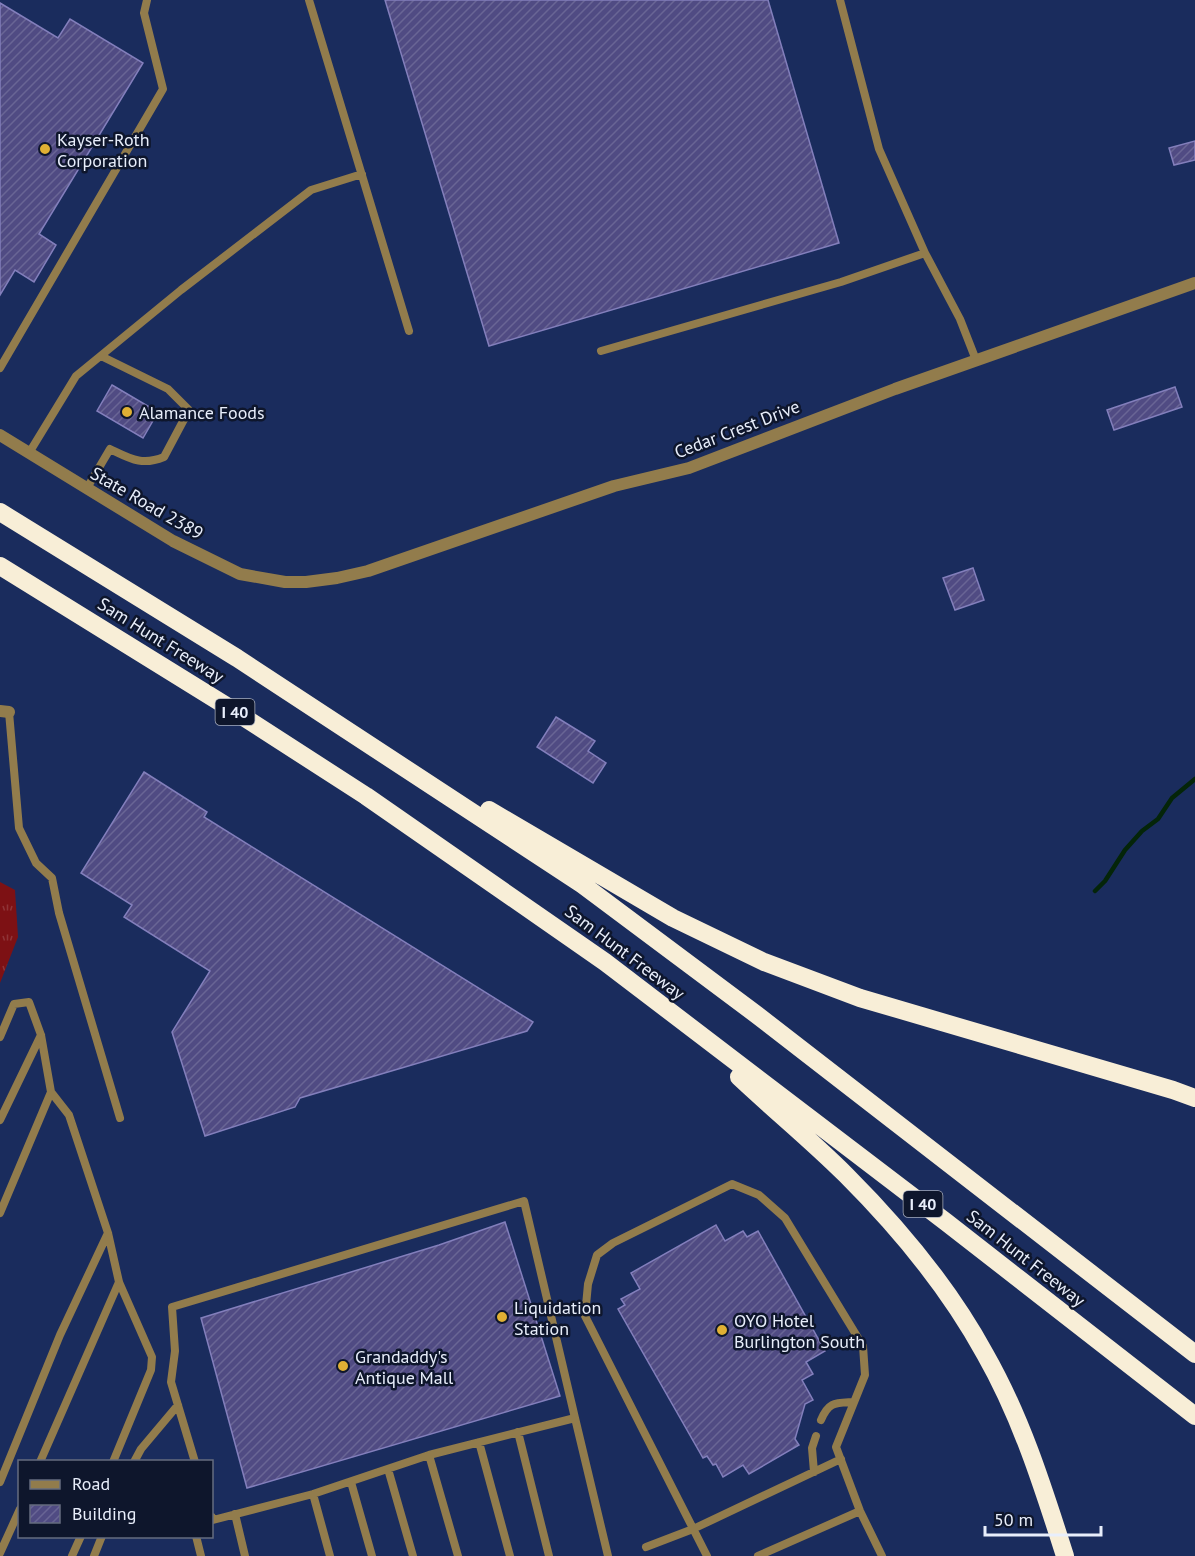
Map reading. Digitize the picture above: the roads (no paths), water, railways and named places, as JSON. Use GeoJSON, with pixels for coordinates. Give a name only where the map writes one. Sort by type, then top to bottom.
{"type":"FeatureCollection","features":[{"type":"Feature","properties":{"kind":"highway","name":"Sam Hunt Freeway"},"geometry":{"type":"LineString","coordinates":[[0,512],[124,587],[334,721],[592,892],[758,1015],[1195,1354]]}},
{"type":"Feature","properties":{"kind":"highway","name":"Sam Hunt Freeway"},"geometry":{"type":"LineString","coordinates":[[0,566],[228,707],[366,796],[501,888],[649,995],[1195,1416]]}},
{"type":"Feature","properties":{"kind":"highway"},"geometry":{"type":"LineString","coordinates":[[334,721],[673,918],[764,962],[860,998],[1162,1086],[1195,1098]]}},
{"type":"Feature","properties":{"kind":"highway"},"geometry":{"type":"LineString","coordinates":[[649,995],[845,1174],[917,1255],[960,1313],[985,1353],[1006,1395],[1029,1448],[1065,1556]]}},
{"type":"Feature","properties":{"kind":"street","name":"Cedar Crest Drive"},"geometry":{"type":"LineString","coordinates":[[285,582],[337,578],[368,571],[614,486],[689,468],[784,430],[975,360],[1195,283]]}},
{"type":"Feature","properties":{"kind":"street","name":"State Road 2389"},"geometry":{"type":"LineString","coordinates":[[0,435],[173,541],[240,574],[285,582]]}},
{"type":"Feature","properties":{"kind":"lane"},"geometry":{"type":"LineString","coordinates":[[2,365],[163,89],[144,13],[147,0]]}},
{"type":"Feature","properties":{"kind":"lane"},"geometry":{"type":"LineString","coordinates":[[309,0],[409,331]]}},
{"type":"Feature","properties":{"kind":"lane"},"geometry":{"type":"LineString","coordinates":[[840,0],[879,149],[925,253],[960,319],[975,360]]}},
{"type":"Feature","properties":{"kind":"lane"},"geometry":{"type":"LineString","coordinates":[[29,453],[76,376],[181,290],[311,190],[362,174]]}},
{"type":"Feature","properties":{"kind":"lane"},"geometry":{"type":"LineString","coordinates":[[601,351],[841,282],[925,253]]}},
{"type":"Feature","properties":{"kind":"lane"},"geometry":{"type":"LineString","coordinates":[[87,488],[110,449],[139,461],[151,462],[164,457],[189,410],[168,389],[101,356]]}},
{"type":"Feature","properties":{"kind":"lane"},"geometry":{"type":"LineString","coordinates":[[4,711],[19,828],[36,863],[52,878],[59,913],[120,1118]]}},
{"type":"Feature","properties":{"kind":"lane"},"geometry":{"type":"LineString","coordinates":[[0,1037],[14,1004],[29,1002],[41,1035],[51,1092],[69,1115],[108,1233],[119,1282],[152,1357],[151,1370],[113,1460]]}},
{"type":"Feature","properties":{"kind":"lane"},"geometry":{"type":"LineString","coordinates":[[0,1120],[41,1035]]}},
{"type":"Feature","properties":{"kind":"lane"},"geometry":{"type":"LineString","coordinates":[[0,1213],[51,1092]]}},
{"type":"Feature","properties":{"kind":"lane"},"geometry":{"type":"LineString","coordinates":[[707,1556],[585,1316],[588,1284],[597,1255],[613,1243],[732,1185],[759,1195],[784,1218],[863,1346],[865,1375],[836,1447],[860,1511],[882,1556]]}},
{"type":"Feature","properties":{"kind":"lane"},"geometry":{"type":"LineString","coordinates":[[195,1460],[171,1382],[175,1351],[172,1307],[524,1201],[608,1556]]}},
{"type":"Feature","properties":{"kind":"lane"},"geometry":{"type":"LineString","coordinates":[[0,1482],[60,1335],[108,1233]]}},
{"type":"Feature","properties":{"kind":"lane"},"geometry":{"type":"LineString","coordinates":[[40,1460],[119,1282]]}},
{"type":"Feature","properties":{"kind":"lane"},"geometry":{"type":"LineString","coordinates":[[821,1420],[826,1408],[834,1403],[854,1402]]}},
{"type":"Feature","properties":{"kind":"lane"},"geometry":{"type":"LineString","coordinates":[[135,1460],[141,1449],[178,1406]]}},
{"type":"Feature","properties":{"kind":"lane"},"geometry":{"type":"LineString","coordinates":[[213,1519],[313,1494],[429,1455],[575,1418]]}},
{"type":"Feature","properties":{"kind":"lane"},"geometry":{"type":"LineString","coordinates":[[518,1432],[549,1556]]}},
{"type":"Feature","properties":{"kind":"lane"},"geometry":{"type":"LineString","coordinates":[[814,1472],[812,1448],[816,1436]]}},
{"type":"Feature","properties":{"kind":"lane"},"geometry":{"type":"LineString","coordinates":[[479,1442],[510,1556]]}},
{"type":"Feature","properties":{"kind":"lane"},"geometry":{"type":"LineString","coordinates":[[429,1455],[458,1556]]}},
{"type":"Feature","properties":{"kind":"lane"},"geometry":{"type":"LineString","coordinates":[[646,1546],[693,1529],[841,1459]]}},
{"type":"Feature","properties":{"kind":"lane"},"geometry":{"type":"LineString","coordinates":[[388,1469],[413,1556]]}},
{"type":"Feature","properties":{"kind":"lane"},"geometry":{"type":"LineString","coordinates":[[351,1482],[372,1556]]}},
{"type":"Feature","properties":{"kind":"lane"},"geometry":{"type":"LineString","coordinates":[[313,1494],[330,1556]]}},
{"type":"Feature","properties":{"kind":"lane"},"geometry":{"type":"LineString","coordinates":[[758,1556],[860,1511]]}},
{"type":"Feature","properties":{"kind":"lane"},"geometry":{"type":"LineString","coordinates":[[0,1553],[18,1513]]}},
{"type":"Feature","properties":{"kind":"lane"},"geometry":{"type":"LineString","coordinates":[[235,1514],[245,1556]]}},
{"type":"Feature","properties":{"kind":"lane"},"geometry":{"type":"LineString","coordinates":[[72,1556],[80,1538]]}},
{"type":"Feature","properties":{"kind":"lane"},"geometry":{"type":"LineString","coordinates":[[94,1556],[101,1538]]}},
{"type":"Feature","properties":{"kind":"lane"},"geometry":{"type":"LineString","coordinates":[[196,1538],[201,1556]]}},
{"type":"Feature","properties":{"kind":"waterway"},"geometry":{"type":"LineString","coordinates":[[1095,891],[1105,881],[1125,850],[1142,831],[1158,819],[1172,798],[1195,779]]}},
{"type":"Feature","properties":{"kind":"place","name":"Kayser-Roth Corporation"},"geometry":{"type":"Point","coordinates":[45,149]}},
{"type":"Feature","properties":{"kind":"place","name":"Alamance Foods"},"geometry":{"type":"Point","coordinates":[127,412]}},
{"type":"Feature","properties":{"kind":"place","name":"Liquidation Station"},"geometry":{"type":"Point","coordinates":[502,1317]}},
{"type":"Feature","properties":{"kind":"place","name":"OYO Hotel Burlington South"},"geometry":{"type":"Point","coordinates":[722,1330]}},
{"type":"Feature","properties":{"kind":"place","name":"Grandaddy's Antique Mall"},"geometry":{"type":"Point","coordinates":[343,1366]}}]}
